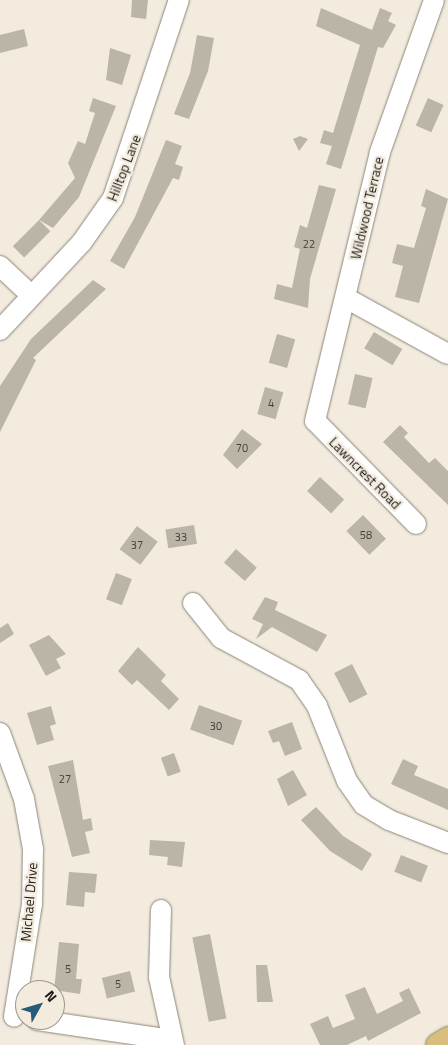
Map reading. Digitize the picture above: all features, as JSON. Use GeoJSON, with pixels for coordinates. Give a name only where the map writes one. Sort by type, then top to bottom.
{"type":"FeatureCollection","features":[{"type":"Feature","properties":{"kind":"main road"},"geometry":{"type":"LineString","coordinates":[[438,1045],[448,1039]]}},
{"type":"Feature","properties":{"kind":"street","name":"Hilltop Lane"},"geometry":{"type":"LineString","coordinates":[[0,330],[82,242],[113,198],[179,0]]}},
{"type":"Feature","properties":{"kind":"street","name":"Wildwood Terrace"},"geometry":{"type":"LineString","coordinates":[[315,421],[380,152],[434,0]]}},
{"type":"Feature","properties":{"kind":"street"},"geometry":{"type":"LineString","coordinates":[[0,266],[31,295]]}},
{"type":"Feature","properties":{"kind":"street"},"geometry":{"type":"LineString","coordinates":[[346,298],[448,354]]}},
{"type":"Feature","properties":{"kind":"street","name":"Lawncrest Road"},"geometry":{"type":"LineString","coordinates":[[315,421],[416,524]]}},
{"type":"Feature","properties":{"kind":"street"},"geometry":{"type":"LineString","coordinates":[[193,602],[221,638],[299,680],[317,706],[347,781],[364,805],[389,820],[448,843]]}},
{"type":"Feature","properties":{"kind":"street","name":"Michael Drive"},"geometry":{"type":"LineString","coordinates":[[0,733],[24,799],[33,849],[32,904],[13,1016]]}},
{"type":"Feature","properties":{"kind":"street"},"geometry":{"type":"LineString","coordinates":[[65,1024],[173,1042],[159,976],[161,910]]}},
{"type":"Feature","properties":{"kind":"building"},"geometry":{"type":"Polygon","coordinates":[[[132,0],[148,0],[146,19],[131,17],[132,0]]]}},
{"type":"Feature","properties":{"kind":"building"},"geometry":{"type":"Polygon","coordinates":[[[321,8],[372,30],[380,8],[392,13],[388,21],[396,25],[383,48],[378,47],[341,169],[326,164],[332,146],[320,143],[324,130],[333,133],[360,45],[316,26],[321,8]]]}},
{"type":"Feature","properties":{"kind":"building"},"geometry":{"type":"Polygon","coordinates":[[[24,29],[28,46],[0,53],[0,35],[24,29]]]}},
{"type":"Feature","properties":{"kind":"building"},"geometry":{"type":"Polygon","coordinates":[[[197,35],[214,38],[208,71],[189,119],[174,114],[190,73],[197,35]]]}},
{"type":"Feature","properties":{"kind":"building"},"geometry":{"type":"Polygon","coordinates":[[[110,48],[131,55],[122,85],[106,80],[110,48]]]}},
{"type":"Feature","properties":{"kind":"building"},"geometry":{"type":"Polygon","coordinates":[[[93,98],[116,106],[79,197],[53,228],[39,220],[75,178],[68,163],[78,141],[85,144],[95,113],[89,111],[93,98]]]}},
{"type":"Feature","properties":{"kind":"building"},"geometry":{"type":"Polygon","coordinates":[[[428,98],[444,105],[431,132],[416,125],[428,98]]]}},
{"type":"Feature","properties":{"kind":"building"},"geometry":{"type":"Polygon","coordinates":[[[300,136],[308,139],[299,151],[293,139],[300,136]]]}},
{"type":"Feature","properties":{"kind":"building"},"geometry":{"type":"Polygon","coordinates":[[[166,140],[182,146],[175,164],[183,167],[179,180],[173,178],[124,269],[110,261],[135,217],[166,140]]]}},
{"type":"Feature","properties":{"kind":"building"},"geometry":{"type":"Polygon","coordinates":[[[319,185],[336,189],[310,279],[308,308],[274,299],[277,284],[292,288],[300,249],[294,247],[300,225],[307,228],[319,185]]]}},
{"type":"Feature","properties":{"kind":"building"},"geometry":{"type":"Polygon","coordinates":[[[426,189],[448,199],[419,303],[395,297],[403,266],[392,263],[397,244],[414,248],[426,208],[421,206],[426,189]]]}},
{"type":"Feature","properties":{"kind":"building"},"geometry":{"type":"Polygon","coordinates":[[[39,220],[50,231],[24,257],[13,246],[39,220]]]}},
{"type":"Feature","properties":{"kind":"building"},"geometry":{"type":"Polygon","coordinates":[[[93,280],[106,289],[33,358],[36,360],[0,432],[0,386],[31,339],[93,280]]]}},
{"type":"Feature","properties":{"kind":"building"},"geometry":{"type":"Polygon","coordinates":[[[374,332],[402,349],[393,365],[364,348],[374,332]]]}},
{"type":"Feature","properties":{"kind":"building"},"geometry":{"type":"Polygon","coordinates":[[[277,334],[295,339],[287,368],[269,363],[277,334]]]}},
{"type":"Feature","properties":{"kind":"building"},"geometry":{"type":"Polygon","coordinates":[[[355,374],[373,378],[366,408],[348,404],[355,374]]]}},
{"type":"Feature","properties":{"kind":"building"},"geometry":{"type":"Polygon","coordinates":[[[265,387],[283,392],[276,419],[257,414],[265,387]]]}},
{"type":"Feature","properties":{"kind":"building"},"geometry":{"type":"Polygon","coordinates":[[[400,425],[408,433],[404,437],[429,463],[435,458],[448,471],[448,505],[383,442],[400,425]]]}},
{"type":"Feature","properties":{"kind":"building"},"geometry":{"type":"Polygon","coordinates":[[[242,429],[262,444],[237,469],[223,455],[242,429]]]}},
{"type":"Feature","properties":{"kind":"building"},"geometry":{"type":"Polygon","coordinates":[[[320,477],[344,500],[331,513],[307,491],[320,477]]]}},
{"type":"Feature","properties":{"kind":"building"},"geometry":{"type":"Polygon","coordinates":[[[363,515],[386,539],[369,555],[346,531],[363,515]]]}},
{"type":"Feature","properties":{"kind":"building"},"geometry":{"type":"Polygon","coordinates":[[[194,525],[197,544],[168,548],[165,530],[194,525]]]}},
{"type":"Feature","properties":{"kind":"building"},"geometry":{"type":"Polygon","coordinates":[[[137,526],[158,542],[140,565],[120,549],[137,526]]]}},
{"type":"Feature","properties":{"kind":"building"},"geometry":{"type":"Polygon","coordinates":[[[236,549],[257,568],[245,581],[224,562],[236,549]]]}},
{"type":"Feature","properties":{"kind":"building"},"geometry":{"type":"Polygon","coordinates":[[[116,573],[132,579],[122,605],[106,599],[116,573]]]}},
{"type":"Feature","properties":{"kind":"building"},"geometry":{"type":"Polygon","coordinates":[[[265,597],[278,602],[275,610],[327,635],[317,652],[272,627],[256,639],[263,624],[252,619],[265,597]]]}},
{"type":"Feature","properties":{"kind":"building"},"geometry":{"type":"Polygon","coordinates":[[[8,623],[14,634],[0,643],[0,628],[8,623]]]}},
{"type":"Feature","properties":{"kind":"building"},"geometry":{"type":"Polygon","coordinates":[[[49,635],[66,654],[56,659],[61,668],[46,676],[29,645],[49,635]]]}},
{"type":"Feature","properties":{"kind":"building"},"geometry":{"type":"Polygon","coordinates":[[[138,647],[166,675],[161,681],[179,699],[169,710],[137,680],[132,685],[118,671],[138,647]]]}},
{"type":"Feature","properties":{"kind":"building"},"geometry":{"type":"Polygon","coordinates":[[[352,664],[367,694],[350,703],[334,673],[352,664]]]}},
{"type":"Feature","properties":{"kind":"building"},"geometry":{"type":"Polygon","coordinates":[[[199,705],[242,721],[233,745],[190,729],[199,705]]]}},
{"type":"Feature","properties":{"kind":"building"},"geometry":{"type":"Polygon","coordinates":[[[51,706],[56,724],[50,726],[54,740],[37,745],[27,713],[51,706]]]}},
{"type":"Feature","properties":{"kind":"building"},"geometry":{"type":"Polygon","coordinates":[[[292,722],[302,749],[285,756],[279,741],[273,743],[268,731],[292,722]]]}},
{"type":"Feature","properties":{"kind":"building"},"geometry":{"type":"Polygon","coordinates":[[[174,753],[181,772],[168,777],[161,758],[174,753]]]}},
{"type":"Feature","properties":{"kind":"building"},"geometry":{"type":"Polygon","coordinates":[[[403,759],[418,766],[414,775],[448,789],[448,810],[391,784],[403,759]]]}},
{"type":"Feature","properties":{"kind":"building"},"geometry":{"type":"Polygon","coordinates":[[[73,760],[83,820],[91,818],[93,830],[85,832],[90,853],[72,857],[48,766],[73,760]]]}},
{"type":"Feature","properties":{"kind":"building"},"geometry":{"type":"Polygon","coordinates":[[[293,770],[307,795],[288,806],[277,779],[293,770]]]}},
{"type":"Feature","properties":{"kind":"building"},"geometry":{"type":"Polygon","coordinates":[[[316,807],[343,836],[372,854],[362,871],[330,851],[301,820],[316,807]]]}},
{"type":"Feature","properties":{"kind":"building"},"geometry":{"type":"Polygon","coordinates":[[[150,840],[185,842],[182,867],[167,865],[168,857],[149,855],[150,840]]]}},
{"type":"Feature","properties":{"kind":"building"},"geometry":{"type":"Polygon","coordinates":[[[401,855],[428,866],[421,883],[394,872],[401,855]]]}},
{"type":"Feature","properties":{"kind":"building"},"geometry":{"type":"Polygon","coordinates":[[[69,872],[97,874],[95,893],[85,892],[84,907],[66,905],[69,872]]]}},
{"type":"Feature","properties":{"kind":"building"},"geometry":{"type":"Polygon","coordinates":[[[210,934],[226,1018],[209,1022],[192,937],[210,934]]]}},
{"type":"Feature","properties":{"kind":"building"},"geometry":{"type":"Polygon","coordinates":[[[59,942],[79,944],[76,979],[82,979],[80,994],[65,992],[65,980],[55,980],[59,942]]]}},
{"type":"Feature","properties":{"kind":"building"},"geometry":{"type":"Polygon","coordinates":[[[256,965],[267,965],[273,1002],[257,1002],[256,965]]]}},
{"type":"Feature","properties":{"kind":"building"},"geometry":{"type":"Polygon","coordinates":[[[130,971],[135,991],[107,998],[102,978],[130,971]]]}},
{"type":"Feature","properties":{"kind":"building"},"geometry":{"type":"Polygon","coordinates":[[[365,987],[377,1014],[403,1001],[399,993],[409,988],[421,1013],[368,1041],[366,1036],[347,1045],[320,1045],[310,1024],[328,1016],[333,1028],[355,1019],[345,995],[365,987]]]}}]}
